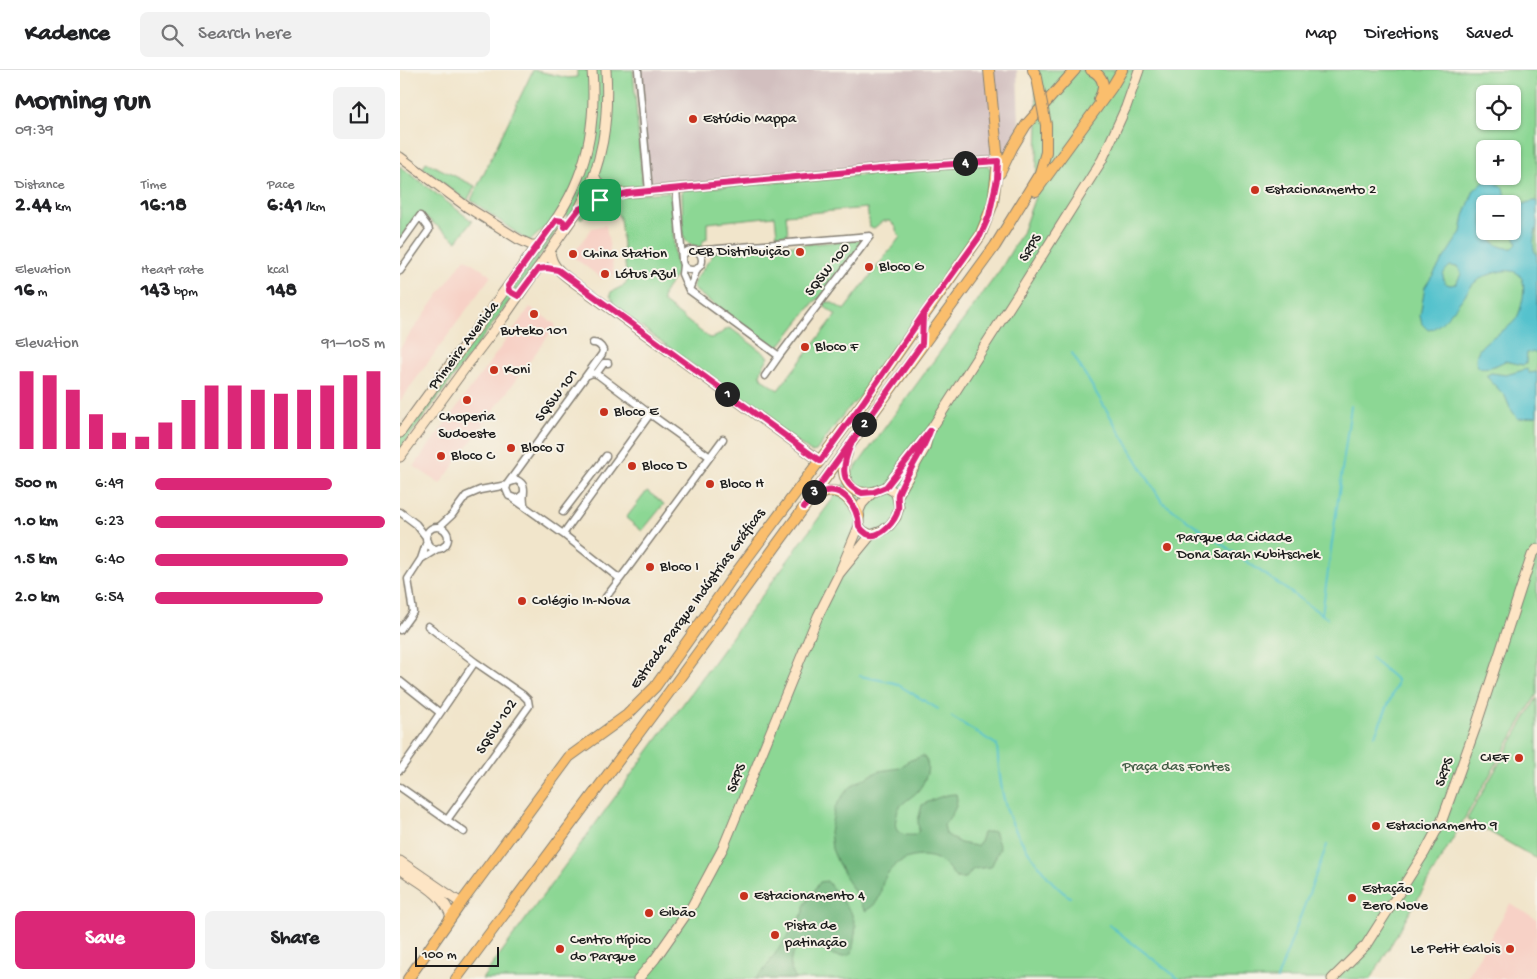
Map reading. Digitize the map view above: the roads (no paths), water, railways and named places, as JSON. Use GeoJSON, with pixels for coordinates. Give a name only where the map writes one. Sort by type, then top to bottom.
{"type":"FeatureCollection","features":[{"type":"Feature","properties":{"kind":"main road","name":"Primeira Avenida"},"geometry":{"type":"LineString","coordinates":[[400,433],[556,220],[570,196],[585,158],[593,114],[592,70]]}},
{"type":"Feature","properties":{"kind":"main road"},"geometry":{"type":"LineString","coordinates":[[579,209],[595,177],[604,133],[608,98],[606,70]]}},
{"type":"Feature","properties":{"kind":"main road","name":"Estrada Parque Indústrias Gráficas"},"geometry":{"type":"LineString","coordinates":[[408,979],[461,903],[569,757],[627,715],[655,687],[730,580],[864,401],[980,236],[989,216],[997,179],[998,161],[989,70]]}},
{"type":"Feature","properties":{"kind":"main road"},"geometry":{"type":"LineString","coordinates":[[997,179],[1026,125],[1072,73],[1081,70]]}},
{"type":"Feature","properties":{"kind":"main road"},"geometry":{"type":"LineString","coordinates":[[1088,120],[1103,93],[1104,87],[1101,78],[1091,70]]}},
{"type":"Feature","properties":{"kind":"main road"},"geometry":{"type":"LineString","coordinates":[[995,246],[1069,148],[1122,70]]}},
{"type":"Feature","properties":{"kind":"main road","name":"SRPS"},"geometry":{"type":"LineString","coordinates":[[638,979],[655,959],[692,906],[725,845],[818,616],[839,574],[859,521],[862,504],[874,492],[886,487],[930,431],[1102,160],[1126,107],[1139,70]]}},
{"type":"Feature","properties":{"kind":"main road","name":"Estrada Parque Indústrias Gráficas"},"geometry":{"type":"LineString","coordinates":[[456,979],[670,691],[995,246],[1040,173],[1046,152],[1046,125],[1035,74]]}},
{"type":"Feature","properties":{"kind":"main road"},"geometry":{"type":"LineString","coordinates":[[400,157],[467,207],[518,239],[530,245],[538,245]]}},
{"type":"Feature","properties":{"kind":"main road"},"geometry":{"type":"LineString","coordinates":[[595,177],[600,188],[604,190],[628,193],[880,169],[998,161]]}},
{"type":"Feature","properties":{"kind":"main road"},"geometry":{"type":"LineString","coordinates":[[579,209],[600,200],[628,193]]}},
{"type":"Feature","properties":{"kind":"main road","name":"Primeira Avenida"},"geometry":{"type":"LineString","coordinates":[[400,457],[504,317],[579,209]]}},
{"type":"Feature","properties":{"kind":"main road"},"geometry":{"type":"LineString","coordinates":[[556,220],[563,221],[565,227]]}},
{"type":"Feature","properties":{"kind":"main road"},"geometry":{"type":"LineString","coordinates":[[518,239],[525,250],[527,260]]}},
{"type":"Feature","properties":{"kind":"main road"},"geometry":{"type":"LineString","coordinates":[[550,251],[552,263],[558,270],[820,461]]}},
{"type":"Feature","properties":{"kind":"main road"},"geometry":{"type":"LineString","coordinates":[[538,269],[558,270]]}},
{"type":"Feature","properties":{"kind":"main road"},"geometry":{"type":"LineString","coordinates":[[508,286],[510,293],[518,296]]}},
{"type":"Feature","properties":{"kind":"main road"},"geometry":{"type":"LineString","coordinates":[[922,344],[923,315]]}},
{"type":"Feature","properties":{"kind":"main road","name":"SRPS"},"geometry":{"type":"LineString","coordinates":[[839,574],[870,535],[882,531],[893,521],[899,507],[897,497],[924,448],[930,431]]}},
{"type":"Feature","properties":{"kind":"main road"},"geometry":{"type":"LineString","coordinates":[[852,442],[845,457],[843,468],[845,479],[855,490],[862,493],[874,492]]}},
{"type":"Feature","properties":{"kind":"main road"},"geometry":{"type":"LineString","coordinates":[[886,487],[894,492],[897,497]]}},
{"type":"Feature","properties":{"kind":"main road"},"geometry":{"type":"LineString","coordinates":[[804,507],[824,492],[836,492],[846,496],[864,531],[870,535]]}},
{"type":"Feature","properties":{"kind":"main road","name":"SRPS"},"geometry":{"type":"LineString","coordinates":[[1332,979],[1366,945],[1425,852],[1442,820],[1475,729],[1532,555],[1537,549]]}},
{"type":"Feature","properties":{"kind":"main road"},"geometry":{"type":"LineString","coordinates":[[400,861],[441,898],[448,908],[451,917]]}},
{"type":"Feature","properties":{"kind":"main road"},"geometry":{"type":"LineString","coordinates":[[400,869],[461,903]]}},
{"type":"Feature","properties":{"kind":"street"},"geometry":{"type":"LineString","coordinates":[[638,70],[649,191]]}},
{"type":"Feature","properties":{"kind":"street"},"geometry":{"type":"LineString","coordinates":[[676,189],[683,262],[688,269],[699,266]]}},
{"type":"Feature","properties":{"kind":"street"},"geometry":{"type":"LineString","coordinates":[[400,244],[420,216],[429,230],[400,271]]}},
{"type":"Feature","properties":{"kind":"street","name":"SQSW 100"},"geometry":{"type":"LineString","coordinates":[[693,250],[870,236],[779,356]]}},
{"type":"Feature","properties":{"kind":"street"},"geometry":{"type":"LineString","coordinates":[[681,240],[700,254],[699,266]]}},
{"type":"Feature","properties":{"kind":"street"},"geometry":{"type":"LineString","coordinates":[[688,290],[699,266],[714,249]]}},
{"type":"Feature","properties":{"kind":"street"},"geometry":{"type":"LineString","coordinates":[[693,250],[685,253],[683,262],[682,274],[688,290],[779,356],[765,376]]}},
{"type":"Feature","properties":{"kind":"street"},"geometry":{"type":"LineString","coordinates":[[588,375],[603,350],[599,345],[593,343]]}},
{"type":"Feature","properties":{"kind":"street"},"geometry":{"type":"LineString","coordinates":[[596,374],[604,363],[608,363]]}},
{"type":"Feature","properties":{"kind":"street","name":"SQSW 101"},"geometry":{"type":"LineString","coordinates":[[508,484],[588,375],[592,373],[596,374],[710,457]]}},
{"type":"Feature","properties":{"kind":"street"},"geometry":{"type":"LineString","coordinates":[[564,534],[650,414]]}},
{"type":"Feature","properties":{"kind":"street"},"geometry":{"type":"LineString","coordinates":[[606,597],[723,439]]}},
{"type":"Feature","properties":{"kind":"street"},"geometry":{"type":"LineString","coordinates":[[563,512],[606,456]]}},
{"type":"Feature","properties":{"kind":"street"},"geometry":{"type":"LineString","coordinates":[[518,469],[520,481],[524,486],[522,495],[526,508]]}},
{"type":"Feature","properties":{"kind":"street"},"geometry":{"type":"LineString","coordinates":[[400,630],[413,612],[408,579],[421,558],[428,531],[438,527],[452,515],[466,496],[474,492],[508,484],[514,480],[520,481]]}},
{"type":"Feature","properties":{"kind":"street"},"geometry":{"type":"LineString","coordinates":[[587,481],[598,488]]}},
{"type":"Feature","properties":{"kind":"street"},"geometry":{"type":"LineString","coordinates":[[506,493],[508,484]]}},
{"type":"Feature","properties":{"kind":"street"},"geometry":{"type":"LineString","coordinates":[[492,488],[506,493],[564,534],[620,578]]}},
{"type":"Feature","properties":{"kind":"street"},"geometry":{"type":"LineString","coordinates":[[514,499],[522,495]]}},
{"type":"Feature","properties":{"kind":"street"},"geometry":{"type":"LineString","coordinates":[[400,512],[416,524],[431,546],[439,548]]}},
{"type":"Feature","properties":{"kind":"street"},"geometry":{"type":"LineString","coordinates":[[421,558],[446,544],[452,515]]}},
{"type":"Feature","properties":{"kind":"street"},"geometry":{"type":"LineString","coordinates":[[416,524],[438,527],[444,529],[448,534]]}},
{"type":"Feature","properties":{"kind":"street","name":"SQSW 102"},"geometry":{"type":"LineString","coordinates":[[428,626],[528,700],[528,706],[447,820]]}},
{"type":"Feature","properties":{"kind":"street"},"geometry":{"type":"LineString","coordinates":[[400,770],[418,747],[439,712],[475,662]]}},
{"type":"Feature","properties":{"kind":"street"},"geometry":{"type":"LineString","coordinates":[[400,681],[439,712]]}},
{"type":"Feature","properties":{"kind":"street"},"geometry":{"type":"LineString","coordinates":[[400,787],[464,832]]}},
{"type":"Feature","properties":{"kind":"water"},"geometry":{"type":"Polygon","coordinates":[[[1480,185],[1499,185],[1502,187],[1506,195],[1476,195],[1476,240],[1491,240],[1507,248],[1513,248],[1517,244],[1516,240],[1521,240],[1521,205],[1537,201],[1537,225],[1533,245],[1537,256],[1537,354],[1533,352],[1527,353],[1526,364],[1523,365],[1505,361],[1492,367],[1477,367],[1476,357],[1479,349],[1508,327],[1519,313],[1524,287],[1522,279],[1513,271],[1492,274],[1474,283],[1447,318],[1434,328],[1428,330],[1422,324],[1420,316],[1425,287],[1461,232],[1464,216],[1474,190],[1480,185]],[[1450,266],[1443,275],[1445,283],[1450,285],[1456,284],[1461,274],[1458,267],[1450,266]]]}},
{"type":"Feature","properties":{"kind":"water"},"geometry":{"type":"Polygon","coordinates":[[[1527,369],[1529,373],[1537,372],[1537,416],[1518,419],[1510,408],[1505,396],[1486,376],[1491,373],[1506,375],[1527,369]]]}},
{"type":"Feature","properties":{"kind":"waterway"},"geometry":{"type":"LineString","coordinates":[[1072,353],[1162,502],[1327,618]]}},
{"type":"Feature","properties":{"kind":"waterway"},"geometry":{"type":"LineString","coordinates":[[1322,614],[1351,406]]}},
{"type":"Feature","properties":{"kind":"waterway"},"geometry":{"type":"LineString","coordinates":[[1371,658],[1397,680],[1375,735]]}},
{"type":"Feature","properties":{"kind":"waterway"},"geometry":{"type":"LineString","coordinates":[[860,676],[895,683],[938,709]]}},
{"type":"Feature","properties":{"kind":"waterway"},"geometry":{"type":"LineString","coordinates":[[952,717],[997,745],[1000,781],[1012,824],[1028,851],[1046,875],[1070,897]]}},
{"type":"Feature","properties":{"kind":"waterway"},"geometry":{"type":"LineString","coordinates":[[1277,979],[1327,845]]}},
{"type":"Feature","properties":{"kind":"waterway"},"geometry":{"type":"LineString","coordinates":[[1109,925],[1179,979]]}},
{"type":"Feature","properties":{"kind":"place","name":"Estúdio Mappa"},"geometry":{"type":"Point","coordinates":[693,119]}},
{"type":"Feature","properties":{"kind":"place","name":"Estacionamento 2"},"geometry":{"type":"Point","coordinates":[1255,190]}},
{"type":"Feature","properties":{"kind":"place","name":"CEB Distribuição"},"geometry":{"type":"Point","coordinates":[800,252]}},
{"type":"Feature","properties":{"kind":"place","name":"China Station"},"geometry":{"type":"Point","coordinates":[573,254]}},
{"type":"Feature","properties":{"kind":"place","name":"Bloco G"},"geometry":{"type":"Point","coordinates":[869,267]}},
{"type":"Feature","properties":{"kind":"place","name":"Lótus Azul"},"geometry":{"type":"Point","coordinates":[605,274]}},
{"type":"Feature","properties":{"kind":"place","name":"Buteko 101"},"geometry":{"type":"Point","coordinates":[534,314]}},
{"type":"Feature","properties":{"kind":"place","name":"Bloco F"},"geometry":{"type":"Point","coordinates":[805,347]}},
{"type":"Feature","properties":{"kind":"place","name":"Koni"},"geometry":{"type":"Point","coordinates":[494,370]}},
{"type":"Feature","properties":{"kind":"place","name":"Choperia Sudoeste"},"geometry":{"type":"Point","coordinates":[467,400]}},
{"type":"Feature","properties":{"kind":"place","name":"Bloco E"},"geometry":{"type":"Point","coordinates":[604,412]}},
{"type":"Feature","properties":{"kind":"place","name":"Bloco J"},"geometry":{"type":"Point","coordinates":[511,448]}},
{"type":"Feature","properties":{"kind":"place","name":"Bloco C"},"geometry":{"type":"Point","coordinates":[441,456]}},
{"type":"Feature","properties":{"kind":"place","name":"Bloco D"},"geometry":{"type":"Point","coordinates":[632,466]}},
{"type":"Feature","properties":{"kind":"place","name":"Bloco H"},"geometry":{"type":"Point","coordinates":[710,484]}},
{"type":"Feature","properties":{"kind":"place","name":"Parque da Cidade Dona Sarah Kubitschek"},"geometry":{"type":"Point","coordinates":[1167,547]}},
{"type":"Feature","properties":{"kind":"place","name":"Bloco I"},"geometry":{"type":"Point","coordinates":[650,567]}},
{"type":"Feature","properties":{"kind":"place","name":"Colégio In-Nova"},"geometry":{"type":"Point","coordinates":[522,601]}},
{"type":"Feature","properties":{"kind":"place","name":"CIEF"},"geometry":{"type":"Point","coordinates":[1519,758]}},
{"type":"Feature","properties":{"kind":"place","name":"Estacionamento 9"},"geometry":{"type":"Point","coordinates":[1376,826]}},
{"type":"Feature","properties":{"kind":"place","name":"Estacionamento 4"},"geometry":{"type":"Point","coordinates":[744,896]}},
{"type":"Feature","properties":{"kind":"place","name":"Estação Zero Nove"},"geometry":{"type":"Point","coordinates":[1352,898]}},
{"type":"Feature","properties":{"kind":"place","name":"Gibão"},"geometry":{"type":"Point","coordinates":[649,913]}},
{"type":"Feature","properties":{"kind":"place","name":"Pista de patinação"},"geometry":{"type":"Point","coordinates":[775,935]}},
{"type":"Feature","properties":{"kind":"place","name":"Centro Hípico do Parque"},"geometry":{"type":"Point","coordinates":[560,949]}},
{"type":"Feature","properties":{"kind":"place","name":"Le Petit Galois"},"geometry":{"type":"Point","coordinates":[1510,949]}},
{"type":"Feature","properties":{"kind":"park label","name":"Praça das Fontes"},"geometry":{"type":"Point","coordinates":[1176,767]}}]}
